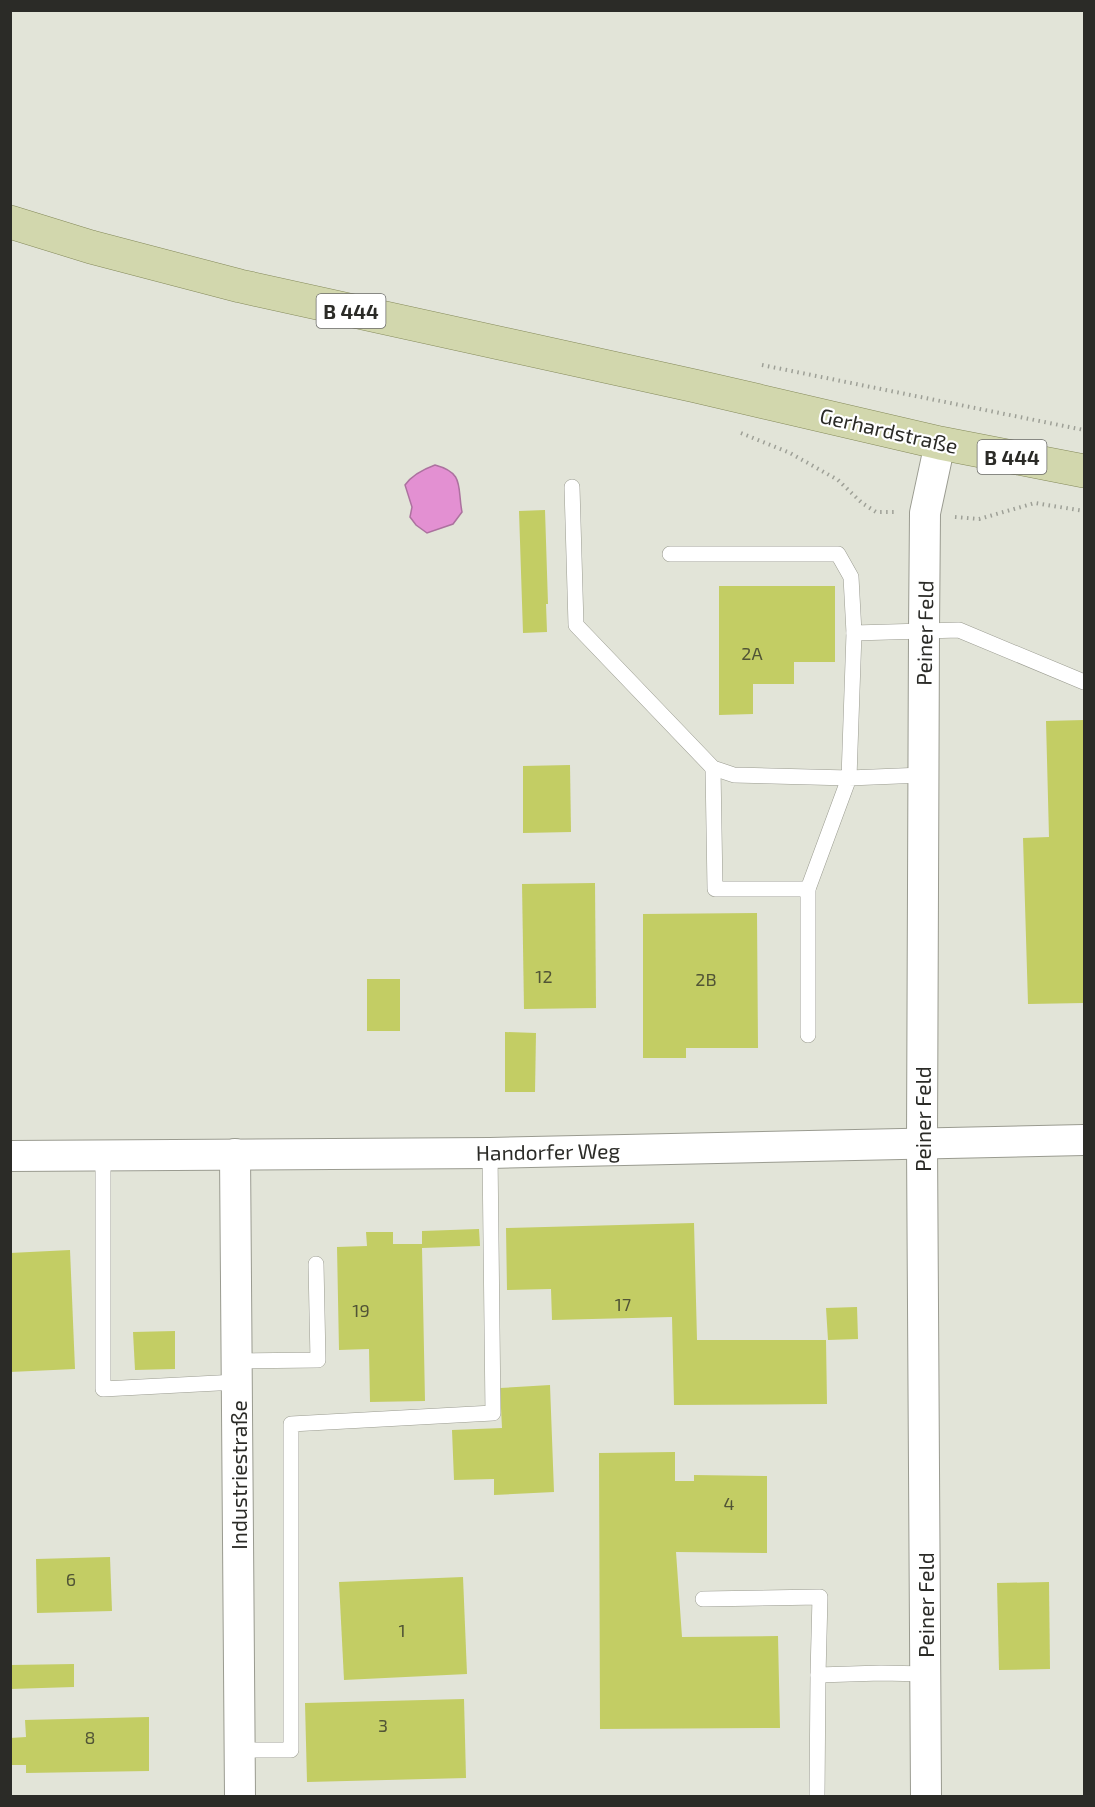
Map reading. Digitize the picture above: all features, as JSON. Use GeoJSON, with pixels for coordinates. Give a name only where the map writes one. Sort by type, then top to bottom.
{"type":"FeatureCollection","features":[{"type":"Feature","properties":{"kind":"main road","name":"Gerhardstraße"},"geometry":{"type":"LineString","coordinates":[[10,222],[91,247],[240,286],[695,386],[940,443],[1084,471]]}},
{"type":"Feature","properties":{"kind":"street","name":"Peiner Feld"},"geometry":{"type":"LineString","coordinates":[[926,1797],[922,1143],[924,631],[926,513],[940,443]]}},
{"type":"Feature","properties":{"kind":"street","name":"Handorfer Weg"},"geometry":{"type":"LineString","coordinates":[[10,1156],[490,1153],[1084,1140]]}},
{"type":"Feature","properties":{"kind":"street","name":"Industriestraße"},"geometry":{"type":"LineString","coordinates":[[235,1154],[240,1797]]}},
{"type":"Feature","properties":{"kind":"lane"},"geometry":{"type":"LineString","coordinates":[[573,488],[576,625],[713,768],[734,775],[849,778],[923,775]]}},
{"type":"Feature","properties":{"kind":"lane"},"geometry":{"type":"LineString","coordinates":[[670,554],[838,554],[851,577],[854,633],[849,778],[808,889],[808,1035]]}},
{"type":"Feature","properties":{"kind":"lane"},"geometry":{"type":"LineString","coordinates":[[854,633],[959,630],[1084,682]]}},
{"type":"Feature","properties":{"kind":"lane"},"geometry":{"type":"LineString","coordinates":[[713,768],[715,889],[808,889]]}},
{"type":"Feature","properties":{"kind":"lane"},"geometry":{"type":"LineString","coordinates":[[240,1750],[291,1750],[291,1424],[493,1413],[490,1153]]}},
{"type":"Feature","properties":{"kind":"lane"},"geometry":{"type":"LineString","coordinates":[[103,1155],[104,1389],[318,1360],[316,1264]]}},
{"type":"Feature","properties":{"kind":"lane"},"geometry":{"type":"LineString","coordinates":[[703,1599],[820,1597],[817,1797]]}},
{"type":"Feature","properties":{"kind":"lane"},"geometry":{"type":"LineString","coordinates":[[818,1675],[926,1674]]}},
{"type":"Feature","properties":{"kind":"path"},"geometry":{"type":"LineString","coordinates":[[735,430],[790,453],[838,480],[862,503],[876,512],[926,513],[979,519],[1035,503],[1084,511]]}},
{"type":"Feature","properties":{"kind":"shaded area"},"geometry":{"type":"Polygon","coordinates":[[[435,465],[451,472],[458,482],[462,512],[453,524],[427,533],[410,517],[412,507],[405,485],[418,473],[435,465]]]}},
{"type":"Feature","properties":{"kind":"building"},"geometry":{"type":"Polygon","coordinates":[[[545,510],[547,632],[523,633],[519,511],[545,510]]]}},
{"type":"Feature","properties":{"kind":"building"},"geometry":{"type":"Polygon","coordinates":[[[719,586],[835,586],[835,662],[794,662],[794,684],[753,684],[753,714],[719,715],[719,586]]]}},
{"type":"Feature","properties":{"kind":"building"},"geometry":{"type":"Polygon","coordinates":[[[1084,720],[1084,1003],[1028,1004],[1023,838],[1049,837],[1046,721],[1084,720]]]}},
{"type":"Feature","properties":{"kind":"building"},"geometry":{"type":"Polygon","coordinates":[[[570,765],[571,832],[523,833],[523,766],[570,765]]]}},
{"type":"Feature","properties":{"kind":"building"},"geometry":{"type":"Polygon","coordinates":[[[595,883],[596,1008],[524,1009],[522,884],[595,883]]]}},
{"type":"Feature","properties":{"kind":"building"},"geometry":{"type":"Polygon","coordinates":[[[757,913],[758,1048],[686,1048],[686,1058],[643,1058],[643,914],[757,913]]]}},
{"type":"Feature","properties":{"kind":"building"},"geometry":{"type":"Polygon","coordinates":[[[367,979],[400,979],[400,1031],[367,1031],[367,979]]]}},
{"type":"Feature","properties":{"kind":"building"},"geometry":{"type":"Polygon","coordinates":[[[505,1032],[536,1033],[535,1092],[505,1092],[505,1032]]]}},
{"type":"Feature","properties":{"kind":"building"},"geometry":{"type":"Polygon","coordinates":[[[694,1223],[697,1340],[826,1340],[827,1404],[674,1405],[672,1317],[552,1320],[551,1289],[507,1290],[506,1228],[694,1223]]]}},
{"type":"Feature","properties":{"kind":"building"},"geometry":{"type":"Polygon","coordinates":[[[479,1229],[480,1246],[422,1248],[425,1401],[370,1402],[369,1349],[339,1350],[337,1247],[367,1246],[366,1232],[393,1232],[393,1244],[422,1244],[422,1231],[479,1229]]]}},
{"type":"Feature","properties":{"kind":"building"},"geometry":{"type":"Polygon","coordinates":[[[70,1250],[75,1369],[10,1372],[10,1253],[70,1250]]]}},
{"type":"Feature","properties":{"kind":"building"},"geometry":{"type":"Polygon","coordinates":[[[857,1307],[858,1339],[828,1340],[826,1308],[857,1307]]]}},
{"type":"Feature","properties":{"kind":"building"},"geometry":{"type":"Polygon","coordinates":[[[175,1331],[175,1369],[135,1370],[133,1332],[175,1331]]]}},
{"type":"Feature","properties":{"kind":"building"},"geometry":{"type":"Polygon","coordinates":[[[550,1385],[554,1492],[494,1495],[494,1479],[454,1480],[452,1430],[502,1428],[500,1388],[550,1385]]]}},
{"type":"Feature","properties":{"kind":"building"},"geometry":{"type":"Polygon","coordinates":[[[675,1452],[675,1481],[694,1481],[694,1475],[767,1476],[767,1553],[676,1552],[682,1637],[778,1636],[780,1728],[600,1729],[599,1453],[675,1452]]]}},
{"type":"Feature","properties":{"kind":"building"},"geometry":{"type":"Polygon","coordinates":[[[110,1557],[112,1611],[37,1613],[36,1559],[110,1557]]]}},
{"type":"Feature","properties":{"kind":"building"},"geometry":{"type":"Polygon","coordinates":[[[463,1577],[467,1674],[344,1680],[339,1582],[463,1577]]]}},
{"type":"Feature","properties":{"kind":"building"},"geometry":{"type":"Polygon","coordinates":[[[1049,1582],[1050,1669],[999,1670],[997,1583],[1049,1582]]]}},
{"type":"Feature","properties":{"kind":"building"},"geometry":{"type":"Polygon","coordinates":[[[74,1664],[74,1687],[10,1689],[10,1665],[74,1664]]]}},
{"type":"Feature","properties":{"kind":"building"},"geometry":{"type":"Polygon","coordinates":[[[464,1699],[466,1778],[307,1782],[305,1703],[464,1699]]]}},
{"type":"Feature","properties":{"kind":"building"},"geometry":{"type":"Polygon","coordinates":[[[149,1717],[149,1771],[26,1773],[26,1765],[10,1765],[10,1738],[26,1737],[25,1720],[149,1717]]]}}]}
